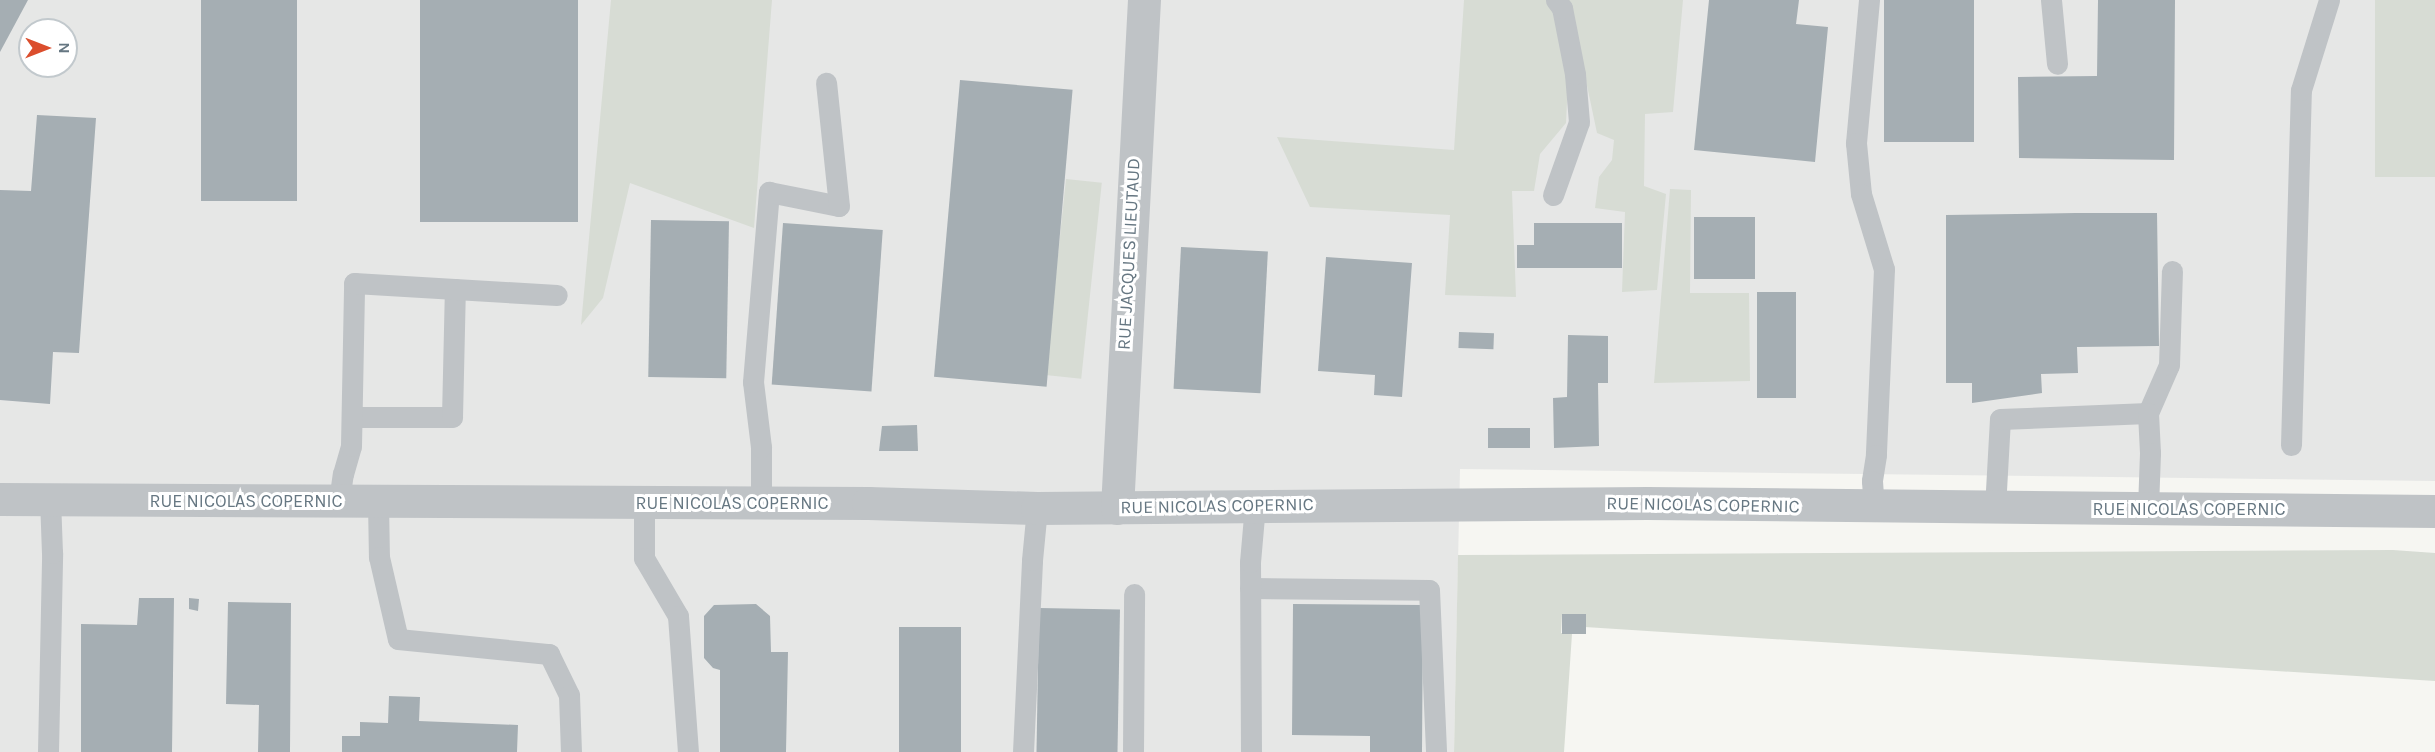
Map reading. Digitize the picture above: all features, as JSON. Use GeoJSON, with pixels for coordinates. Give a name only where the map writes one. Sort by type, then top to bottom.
{"type":"FeatureCollection","features":[{"type":"Feature","properties":{"kind":"street","name":"RUE JACQUES LIEUTAUD"},"geometry":{"type":"LineString","coordinates":[[1117,508],[1144,0]]}},
{"type":"Feature","properties":{"kind":"street","name":"RUE NICOLAS COPERNIC"},"geometry":{"type":"LineString","coordinates":[[0,499],[761,503],[1037,508],[1647,503],[1874,508],[2435,511]]}},
{"type":"Feature","properties":{"kind":"lane"},"geometry":{"type":"LineString","coordinates":[[1552,195],[1579,122],[1575,74],[1562,8],[1557,0]]}},
{"type":"Feature","properties":{"kind":"lane"},"geometry":{"type":"LineString","coordinates":[[1869,0],[1856,143],[1861,194],[1884,269],[1876,455],[1872,481],[1874,508]]}},
{"type":"Feature","properties":{"kind":"lane"},"geometry":{"type":"LineString","coordinates":[[2051,0],[2057,64]]}},
{"type":"Feature","properties":{"kind":"lane"},"geometry":{"type":"LineString","coordinates":[[2291,445],[2301,90],[2329,0]]}},
{"type":"Feature","properties":{"kind":"lane"},"geometry":{"type":"LineString","coordinates":[[761,503],[761,447],[753,382],[769,192],[839,206],[826,83]]}},
{"type":"Feature","properties":{"kind":"lane"},"geometry":{"type":"LineString","coordinates":[[2148,508],[2150,453],[2148,413],[2169,365],[2172,272]]}},
{"type":"Feature","properties":{"kind":"lane"},"geometry":{"type":"LineString","coordinates":[[339,501],[343,474],[351,446],[354,283],[557,295]]}},
{"type":"Feature","properties":{"kind":"lane"},"geometry":{"type":"LineString","coordinates":[[352,417],[452,417],[455,289]]}},
{"type":"Feature","properties":{"kind":"lane"},"geometry":{"type":"LineString","coordinates":[[1995,508],[2000,419],[2148,413]]}},
{"type":"Feature","properties":{"kind":"lane"},"geometry":{"type":"LineString","coordinates":[[48,752],[52,553],[50,499]]}},
{"type":"Feature","properties":{"kind":"lane"},"geometry":{"type":"LineString","coordinates":[[378,502],[379,557],[398,639],[549,654],[569,695],[570,752]]}},
{"type":"Feature","properties":{"kind":"lane"},"geometry":{"type":"LineString","coordinates":[[644,502],[644,558],[678,616],[688,752]]}},
{"type":"Feature","properties":{"kind":"lane"},"geometry":{"type":"LineString","coordinates":[[1251,752],[1250,588],[1255,505]]}},
{"type":"Feature","properties":{"kind":"lane"},"geometry":{"type":"LineString","coordinates":[[1023,752],[1032,560],[1037,508]]}},
{"type":"Feature","properties":{"kind":"lane"},"geometry":{"type":"LineString","coordinates":[[1250,588],[1429,590],[1436,752]]}},
{"type":"Feature","properties":{"kind":"lane"},"geometry":{"type":"LineString","coordinates":[[1133,752],[1134,594]]}},
{"type":"Feature","properties":{"kind":"shaded area"},"geometry":{"type":"Polygon","coordinates":[[[0,0],[2435,0],[2435,481],[1460,469],[1454,752],[0,752],[0,0]]]}},
{"type":"Feature","properties":{"kind":"shaded area"},"geometry":{"type":"Polygon","coordinates":[[[611,0],[772,0],[754,228],[630,183],[603,298],[581,325],[611,0]]]}},
{"type":"Feature","properties":{"kind":"shaded area"},"geometry":{"type":"Polygon","coordinates":[[[1464,0],[1548,0],[1562,34],[1568,81],[1566,123],[1540,154],[1534,191],[1512,191],[1516,297],[1445,295],[1450,215],[1310,207],[1277,137],[1454,150],[1464,0]]]}},
{"type":"Feature","properties":{"kind":"shaded area"},"geometry":{"type":"Polygon","coordinates":[[[1569,0],[1683,0],[1673,112],[1645,114],[1644,186],[1666,194],[1657,290],[1622,292],[1625,212],[1595,208],[1599,177],[1612,160],[1614,140],[1597,133],[1569,0]]]}},
{"type":"Feature","properties":{"kind":"shaded area"},"geometry":{"type":"Polygon","coordinates":[[[2375,0],[2435,0],[2435,177],[2375,177],[2375,0]]]}},
{"type":"Feature","properties":{"kind":"shaded area"},"geometry":{"type":"Polygon","coordinates":[[[1066,179],[1102,183],[1081,379],[1045,375],[1066,179]]]}},
{"type":"Feature","properties":{"kind":"shaded area"},"geometry":{"type":"Polygon","coordinates":[[[1670,189],[1691,190],[1690,293],[1749,293],[1750,381],[1654,383],[1670,189]]]}},
{"type":"Feature","properties":{"kind":"shaded area"},"geometry":{"type":"Polygon","coordinates":[[[2393,550],[2435,553],[2435,681],[1585,627],[1586,614],[1562,614],[1561,633],[1572,634],[1564,752],[1454,752],[1458,555],[2393,550]]]}},
{"type":"Feature","properties":{"kind":"building"},"geometry":{"type":"Polygon","coordinates":[[[0,0],[28,0],[18,18],[0,52],[0,0]]]}},
{"type":"Feature","properties":{"kind":"building"},"geometry":{"type":"Polygon","coordinates":[[[201,0],[297,0],[297,201],[201,201],[201,0]]]}},
{"type":"Feature","properties":{"kind":"building"},"geometry":{"type":"Polygon","coordinates":[[[420,0],[578,0],[578,222],[420,222],[420,0]]]}},
{"type":"Feature","properties":{"kind":"building"},"geometry":{"type":"Polygon","coordinates":[[[1709,0],[1799,0],[1796,24],[1828,27],[1815,162],[1694,150],[1709,0]]]}},
{"type":"Feature","properties":{"kind":"building"},"geometry":{"type":"Polygon","coordinates":[[[1884,0],[1974,0],[1974,142],[1884,142],[1884,0]]]}},
{"type":"Feature","properties":{"kind":"building"},"geometry":{"type":"Polygon","coordinates":[[[2098,0],[2175,0],[2174,160],[2019,158],[2018,77],[2097,76],[2098,0]]]}},
{"type":"Feature","properties":{"kind":"building"},"geometry":{"type":"Polygon","coordinates":[[[960,80],[1073,90],[1047,387],[934,377],[960,80]]]}},
{"type":"Feature","properties":{"kind":"building"},"geometry":{"type":"Polygon","coordinates":[[[37,115],[96,118],[79,353],[53,352],[50,404],[0,400],[0,190],[31,191],[37,115]]]}},
{"type":"Feature","properties":{"kind":"building"},"geometry":{"type":"Polygon","coordinates":[[[2157,213],[2159,346],[2077,347],[2078,373],[2041,374],[2042,393],[1972,403],[1972,383],[1946,383],[1946,215],[2157,213]]]}},
{"type":"Feature","properties":{"kind":"building"},"geometry":{"type":"Polygon","coordinates":[[[1694,217],[1755,217],[1755,279],[1694,279],[1694,217]]]}},
{"type":"Feature","properties":{"kind":"building"},"geometry":{"type":"Polygon","coordinates":[[[651,220],[729,221],[726,378],[648,377],[651,220]]]}},
{"type":"Feature","properties":{"kind":"building"},"geometry":{"type":"Polygon","coordinates":[[[783,223],[883,230],[871,392],[772,385],[783,223]]]}},
{"type":"Feature","properties":{"kind":"building"},"geometry":{"type":"Polygon","coordinates":[[[1534,223],[1622,223],[1622,268],[1517,268],[1517,245],[1534,245],[1534,223]]]}},
{"type":"Feature","properties":{"kind":"building"},"geometry":{"type":"Polygon","coordinates":[[[1181,247],[1268,252],[1260,393],[1174,389],[1181,247]]]}},
{"type":"Feature","properties":{"kind":"building"},"geometry":{"type":"Polygon","coordinates":[[[1326,257],[1412,263],[1402,397],[1374,395],[1375,375],[1318,371],[1326,257]]]}},
{"type":"Feature","properties":{"kind":"building"},"geometry":{"type":"Polygon","coordinates":[[[1757,292],[1796,292],[1796,398],[1757,398],[1757,292]]]}},
{"type":"Feature","properties":{"kind":"building"},"geometry":{"type":"Polygon","coordinates":[[[1459,332],[1494,333],[1493,349],[1458,348],[1459,332]]]}},
{"type":"Feature","properties":{"kind":"building"},"geometry":{"type":"Polygon","coordinates":[[[1568,335],[1608,336],[1608,383],[1598,383],[1599,446],[1554,448],[1553,398],[1567,397],[1568,335]]]}},
{"type":"Feature","properties":{"kind":"building"},"geometry":{"type":"Polygon","coordinates":[[[917,425],[918,451],[879,451],[882,426],[917,425]]]}},
{"type":"Feature","properties":{"kind":"building"},"geometry":{"type":"Polygon","coordinates":[[[1488,428],[1530,428],[1530,448],[1488,448],[1488,428]]]}},
{"type":"Feature","properties":{"kind":"building"},"geometry":{"type":"Polygon","coordinates":[[[139,598],[174,598],[172,752],[81,752],[81,624],[137,625],[139,598]]]}},
{"type":"Feature","properties":{"kind":"building"},"geometry":{"type":"Polygon","coordinates":[[[189,598],[199,599],[198,611],[189,609],[189,598]]]}},
{"type":"Feature","properties":{"kind":"building"},"geometry":{"type":"Polygon","coordinates":[[[228,602],[291,603],[290,752],[258,752],[259,705],[226,704],[228,602]]]}},
{"type":"Feature","properties":{"kind":"building"},"geometry":{"type":"Polygon","coordinates":[[[756,604],[770,616],[771,652],[788,652],[786,752],[720,752],[720,670],[713,668],[704,658],[704,616],[714,605],[756,604]]]}},
{"type":"Feature","properties":{"kind":"building"},"geometry":{"type":"Polygon","coordinates":[[[1293,604],[1423,605],[1422,752],[1370,752],[1370,736],[1292,735],[1293,604]]]}},
{"type":"Feature","properties":{"kind":"building"},"geometry":{"type":"Polygon","coordinates":[[[1039,608],[1120,609],[1117,752],[1036,752],[1039,608]]]}},
{"type":"Feature","properties":{"kind":"building"},"geometry":{"type":"Polygon","coordinates":[[[1562,614],[1586,614],[1586,634],[1562,634],[1562,614]]]}},
{"type":"Feature","properties":{"kind":"building"},"geometry":{"type":"Polygon","coordinates":[[[899,627],[961,627],[961,752],[899,752],[899,627]]]}},
{"type":"Feature","properties":{"kind":"building"},"geometry":{"type":"Polygon","coordinates":[[[389,696],[420,697],[419,721],[518,725],[517,752],[342,752],[342,736],[360,736],[360,722],[388,723],[389,696]]]}}]}
